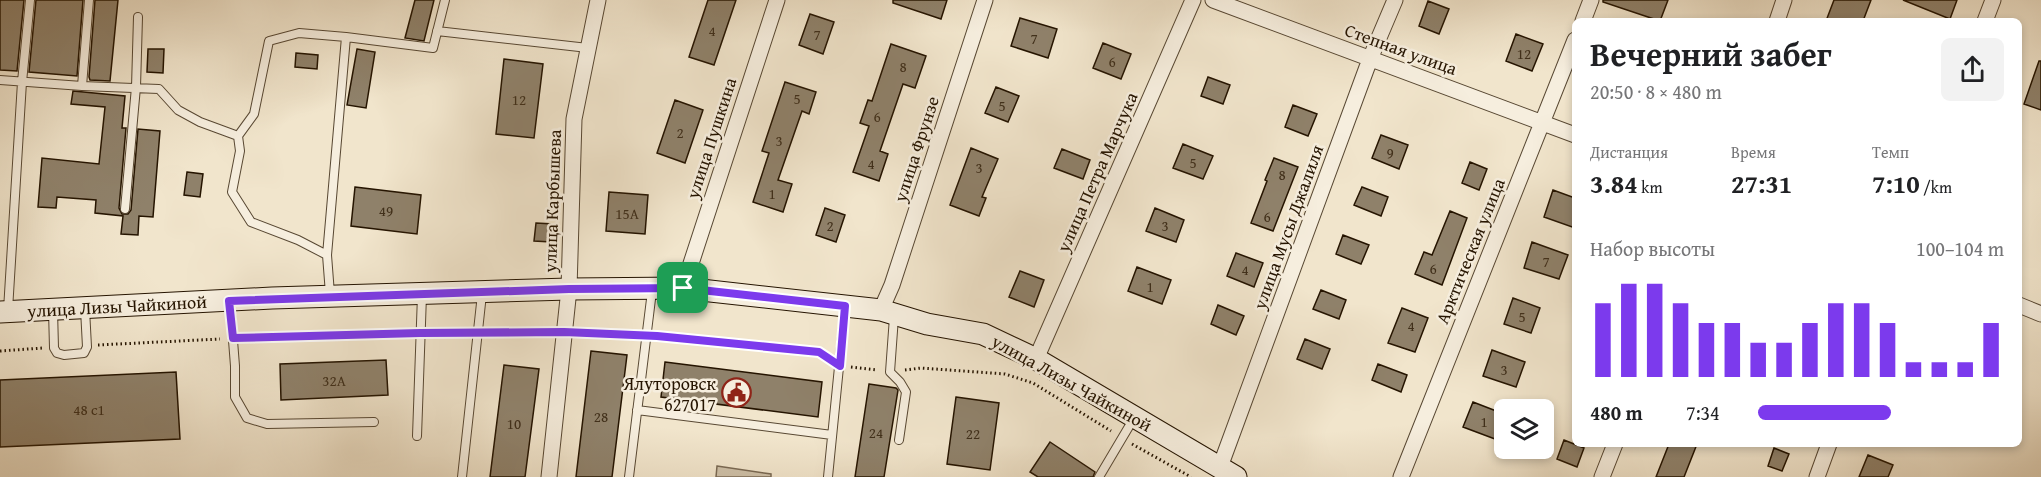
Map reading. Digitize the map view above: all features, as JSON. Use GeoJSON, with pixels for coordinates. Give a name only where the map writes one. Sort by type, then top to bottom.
{"type":"FeatureCollection","features":[{"type":"Feature","properties":{"kind":"street","name":"улица Карбышева"},"geometry":{"type":"LineString","coordinates":[[549,477],[569,289],[574,119],[598,0]]}},
{"type":"Feature","properties":{"kind":"street","name":"улица Пушкина"},"geometry":{"type":"LineString","coordinates":[[683,288],[777,0]]}},
{"type":"Feature","properties":{"kind":"street","name":"улица Фрунзе"},"geometry":{"type":"LineString","coordinates":[[888,312],[892,285],[985,0]]}},
{"type":"Feature","properties":{"kind":"street","name":"улица Петра Марчука"},"geometry":{"type":"LineString","coordinates":[[1036,359],[1193,0]]}},
{"type":"Feature","properties":{"kind":"street","name":"Степная улица"},"geometry":{"type":"LineString","coordinates":[[1213,0],[1572,134]]}},
{"type":"Feature","properties":{"kind":"street","name":"улица Мусы Джалиля"},"geometry":{"type":"LineString","coordinates":[[1228,472],[1371,59],[1395,0]]}},
{"type":"Feature","properties":{"kind":"street"},"geometry":{"type":"LineString","coordinates":[[1583,18],[1591,0]]}},
{"type":"Feature","properties":{"kind":"street"},"geometry":{"type":"LineString","coordinates":[[1778,18],[1784,0]]}},
{"type":"Feature","properties":{"kind":"street"},"geometry":{"type":"LineString","coordinates":[[1986,18],[1993,0]]}},
{"type":"Feature","properties":{"kind":"street","name":"Арктическая улица"},"geometry":{"type":"LineString","coordinates":[[1401,477],[1572,48]]}},
{"type":"Feature","properties":{"kind":"street","name":"улица Лизы Чайкиной"},"geometry":{"type":"LineString","coordinates":[[4,312],[330,297],[652,288],[683,288],[845,306],[888,312],[927,324],[983,334],[1036,359],[1228,472]]}},
{"type":"Feature","properties":{"kind":"street"},"geometry":{"type":"LineString","coordinates":[[2022,306],[2041,314]]}},
{"type":"Feature","properties":{"kind":"street"},"geometry":{"type":"LineString","coordinates":[[1602,477],[1614,447]]}},
{"type":"Feature","properties":{"kind":"street"},"geometry":{"type":"LineString","coordinates":[[1817,477],[1828,447]]}},
{"type":"Feature","properties":{"kind":"lane"},"geometry":{"type":"LineString","coordinates":[[4,312],[30,0]]}},
{"type":"Feature","properties":{"kind":"lane"},"geometry":{"type":"LineString","coordinates":[[82,86],[89,0]]}},
{"type":"Feature","properties":{"kind":"lane"},"geometry":{"type":"LineString","coordinates":[[327,255],[298,240],[251,222],[232,192],[240,151],[238,136],[254,114],[269,41],[299,33],[433,48],[445,0]]}},
{"type":"Feature","properties":{"kind":"lane"},"geometry":{"type":"LineString","coordinates":[[125,209],[136,87],[138,17]]}},
{"type":"Feature","properties":{"kind":"lane"},"geometry":{"type":"LineString","coordinates":[[437,31],[588,48]]}},
{"type":"Feature","properties":{"kind":"lane"},"geometry":{"type":"LineString","coordinates":[[330,297],[327,255],[346,37]]}},
{"type":"Feature","properties":{"kind":"lane"},"geometry":{"type":"LineString","coordinates":[[0,80],[82,86],[159,88],[178,110],[200,122],[238,136]]}},
{"type":"Feature","properties":{"kind":"lane"},"geometry":{"type":"LineString","coordinates":[[629,477],[652,288]]}},
{"type":"Feature","properties":{"kind":"lane"},"geometry":{"type":"LineString","coordinates":[[462,477],[482,292]]}},
{"type":"Feature","properties":{"kind":"lane"},"geometry":{"type":"LineString","coordinates":[[417,436],[422,294]]}},
{"type":"Feature","properties":{"kind":"lane"},"geometry":{"type":"LineString","coordinates":[[229,301],[236,366],[235,397],[248,418],[267,424],[374,422]]}},
{"type":"Feature","properties":{"kind":"lane"},"geometry":{"type":"LineString","coordinates":[[828,477],[845,306]]}},
{"type":"Feature","properties":{"kind":"lane"},"geometry":{"type":"LineString","coordinates":[[53,309],[54,348],[57,353],[80,355],[84,353],[87,346],[85,308]]}},
{"type":"Feature","properties":{"kind":"lane"},"geometry":{"type":"LineString","coordinates":[[888,312],[890,372],[906,392],[899,440]]}},
{"type":"Feature","properties":{"kind":"lane"},"geometry":{"type":"LineString","coordinates":[[637,410],[832,435]]}},
{"type":"Feature","properties":{"kind":"lane"},"geometry":{"type":"LineString","coordinates":[[1099,477],[1135,417]]}},
{"type":"Feature","properties":{"kind":"path"},"geometry":{"type":"LineString","coordinates":[[87,346],[233,338],[564,332],[646,335],[819,352],[840,366],[890,372],[921,368],[1005,374],[1033,383],[1191,477]]}},
{"type":"Feature","properties":{"kind":"path"},"geometry":{"type":"LineString","coordinates":[[0,351],[54,348]]}},
{"type":"Feature","properties":{"kind":"shaded area"},"geometry":{"type":"Polygon","coordinates":[[[717,466],[771,474],[771,477],[716,477],[717,466]]]}},
{"type":"Feature","properties":{"kind":"building"},"geometry":{"type":"Polygon","coordinates":[[[0,0],[24,0],[17,71],[0,70],[0,0]]]}},
{"type":"Feature","properties":{"kind":"building"},"geometry":{"type":"Polygon","coordinates":[[[36,0],[83,0],[77,76],[29,72],[36,0]]]}},
{"type":"Feature","properties":{"kind":"building"},"geometry":{"type":"Polygon","coordinates":[[[95,0],[118,0],[110,81],[90,80],[89,77],[95,0]]]}},
{"type":"Feature","properties":{"kind":"building"},"geometry":{"type":"Polygon","coordinates":[[[415,0],[434,0],[424,41],[405,38],[415,0]]]}},
{"type":"Feature","properties":{"kind":"building"},"geometry":{"type":"Polygon","coordinates":[[[708,0],[736,0],[714,65],[689,57],[708,0]]]}},
{"type":"Feature","properties":{"kind":"building"},"geometry":{"type":"Polygon","coordinates":[[[893,0],[947,0],[941,19],[893,3],[893,0]]]}},
{"type":"Feature","properties":{"kind":"building"},"geometry":{"type":"Polygon","coordinates":[[[1603,0],[1668,0],[1661,18],[1651,18],[1603,2],[1603,0]]]}},
{"type":"Feature","properties":{"kind":"building"},"geometry":{"type":"Polygon","coordinates":[[[1834,0],[1871,0],[1864,18],[1827,18],[1834,0]]]}},
{"type":"Feature","properties":{"kind":"building"},"geometry":{"type":"Polygon","coordinates":[[[1903,0],[1957,0],[1950,18],[1903,0]]]}},
{"type":"Feature","properties":{"kind":"building"},"geometry":{"type":"Polygon","coordinates":[[[1428,1],[1449,9],[1439,34],[1419,26],[1428,1]]]}},
{"type":"Feature","properties":{"kind":"building"},"geometry":{"type":"Polygon","coordinates":[[[810,14],[834,22],[823,54],[799,45],[810,14]]]}},
{"type":"Feature","properties":{"kind":"building"},"geometry":{"type":"Polygon","coordinates":[[[1020,18],[1057,29],[1048,58],[1011,46],[1020,18]]]}},
{"type":"Feature","properties":{"kind":"building"},"geometry":{"type":"Polygon","coordinates":[[[1516,34],[1543,44],[1532,71],[1506,61],[1516,34]]]}},
{"type":"Feature","properties":{"kind":"building"},"geometry":{"type":"Polygon","coordinates":[[[1103,43],[1131,54],[1121,79],[1093,68],[1103,43]]]}},
{"type":"Feature","properties":{"kind":"building"},"geometry":{"type":"Polygon","coordinates":[[[891,44],[926,56],[915,88],[903,84],[880,151],[888,154],[879,181],[853,172],[869,126],[860,123],[868,100],[872,101],[891,44]]]}},
{"type":"Feature","properties":{"kind":"building"},"geometry":{"type":"Polygon","coordinates":[[[148,49],[164,49],[163,73],[147,72],[148,49]]]}},
{"type":"Feature","properties":{"kind":"building"},"geometry":{"type":"Polygon","coordinates":[[[357,49],[375,52],[366,108],[347,105],[357,49]]]}},
{"type":"Feature","properties":{"kind":"building"},"geometry":{"type":"Polygon","coordinates":[[[296,53],[318,55],[317,69],[295,67],[296,53]]]}},
{"type":"Feature","properties":{"kind":"building"},"geometry":{"type":"Polygon","coordinates":[[[504,59],[543,64],[534,138],[496,134],[504,59]]]}},
{"type":"Feature","properties":{"kind":"building"},"geometry":{"type":"Polygon","coordinates":[[[2039,61],[2041,61],[2041,110],[2024,104],[2039,61]]]}},
{"type":"Feature","properties":{"kind":"building"},"geometry":{"type":"Polygon","coordinates":[[[1208,77],[1230,85],[1223,104],[1201,96],[1208,77]]]}},
{"type":"Feature","properties":{"kind":"building"},"geometry":{"type":"Polygon","coordinates":[[[785,82],[816,92],[809,114],[802,111],[778,180],[792,184],[783,212],[753,202],[769,153],[762,151],[785,82]]]}},
{"type":"Feature","properties":{"kind":"building"},"geometry":{"type":"Polygon","coordinates":[[[996,87],[1019,96],[1008,122],[985,113],[996,87]]]}},
{"type":"Feature","properties":{"kind":"building"},"geometry":{"type":"Polygon","coordinates":[[[73,91],[125,96],[122,128],[126,128],[119,208],[122,214],[128,214],[131,210],[138,129],[160,131],[153,217],[139,216],[138,235],[121,234],[123,216],[95,213],[96,200],[57,197],[56,208],[38,207],[42,158],[99,164],[105,107],[71,104],[73,91]]]}},
{"type":"Feature","properties":{"kind":"building"},"geometry":{"type":"Polygon","coordinates":[[[675,100],[703,110],[685,163],[657,153],[675,100]]]}},
{"type":"Feature","properties":{"kind":"building"},"geometry":{"type":"Polygon","coordinates":[[[1293,105],[1317,114],[1308,136],[1285,127],[1293,105]]]}},
{"type":"Feature","properties":{"kind":"building"},"geometry":{"type":"Polygon","coordinates":[[[1381,135],[1408,145],[1399,169],[1372,158],[1381,135]]]}},
{"type":"Feature","properties":{"kind":"building"},"geometry":{"type":"Polygon","coordinates":[[[1183,144],[1213,156],[1203,179],[1173,168],[1183,144]]]}},
{"type":"Feature","properties":{"kind":"building"},"geometry":{"type":"Polygon","coordinates":[[[971,148],[998,159],[982,197],[986,198],[979,216],[950,205],[971,148]]]}},
{"type":"Feature","properties":{"kind":"building"},"geometry":{"type":"Polygon","coordinates":[[[1062,149],[1090,160],[1083,179],[1054,168],[1062,149]]]}},
{"type":"Feature","properties":{"kind":"building"},"geometry":{"type":"Polygon","coordinates":[[[1274,158],[1298,167],[1273,231],[1251,223],[1274,158]]]}},
{"type":"Feature","properties":{"kind":"building"},"geometry":{"type":"Polygon","coordinates":[[[1470,162],[1487,169],[1479,190],[1462,183],[1470,162]]]}},
{"type":"Feature","properties":{"kind":"building"},"geometry":{"type":"Polygon","coordinates":[[[187,172],[203,174],[200,197],[184,195],[187,172]]]}},
{"type":"Feature","properties":{"kind":"building"},"geometry":{"type":"Polygon","coordinates":[[[355,187],[421,195],[417,234],[351,226],[355,187]]]}},
{"type":"Feature","properties":{"kind":"building"},"geometry":{"type":"Polygon","coordinates":[[[1362,187],[1388,197],[1381,216],[1354,205],[1362,187]]]}},
{"type":"Feature","properties":{"kind":"building"},"geometry":{"type":"Polygon","coordinates":[[[1553,190],[1572,197],[1572,227],[1544,217],[1553,190]]]}},
{"type":"Feature","properties":{"kind":"building"},"geometry":{"type":"Polygon","coordinates":[[[609,192],[648,195],[645,234],[606,231],[609,192]]]}},
{"type":"Feature","properties":{"kind":"building"},"geometry":{"type":"Polygon","coordinates":[[[825,208],[845,215],[836,242],[816,235],[825,208]]]}},
{"type":"Feature","properties":{"kind":"building"},"geometry":{"type":"Polygon","coordinates":[[[1155,208],[1184,220],[1176,242],[1146,231],[1155,208]]]}},
{"type":"Feature","properties":{"kind":"building"},"geometry":{"type":"Polygon","coordinates":[[[1450,211],[1467,218],[1442,285],[1415,274],[1424,252],[1432,255],[1450,211]]]}},
{"type":"Feature","properties":{"kind":"building"},"geometry":{"type":"Polygon","coordinates":[[[536,223],[553,224],[551,242],[534,241],[536,223]]]}},
{"type":"Feature","properties":{"kind":"building"},"geometry":{"type":"Polygon","coordinates":[[[1343,235],[1369,245],[1361,264],[1336,254],[1343,235]]]}},
{"type":"Feature","properties":{"kind":"building"},"geometry":{"type":"Polygon","coordinates":[[[1532,242],[1568,255],[1559,279],[1524,268],[1532,242]]]}},
{"type":"Feature","properties":{"kind":"building"},"geometry":{"type":"Polygon","coordinates":[[[1236,253],[1263,263],[1254,287],[1227,276],[1236,253]]]}},
{"type":"Feature","properties":{"kind":"building"},"geometry":{"type":"Polygon","coordinates":[[[1137,267],[1171,280],[1162,304],[1128,291],[1137,267]]]}},
{"type":"Feature","properties":{"kind":"building"},"geometry":{"type":"Polygon","coordinates":[[[1020,271],[1044,280],[1034,307],[1009,297],[1020,271]]]}},
{"type":"Feature","properties":{"kind":"building"},"geometry":{"type":"Polygon","coordinates":[[[1321,290],[1346,300],[1339,319],[1313,309],[1321,290]]]}},
{"type":"Feature","properties":{"kind":"building"},"geometry":{"type":"Polygon","coordinates":[[[1513,298],[1540,308],[1531,333],[1504,324],[1513,298]]]}},
{"type":"Feature","properties":{"kind":"building"},"geometry":{"type":"Polygon","coordinates":[[[1218,305],[1244,316],[1236,335],[1211,324],[1218,305]]]}},
{"type":"Feature","properties":{"kind":"building"},"geometry":{"type":"Polygon","coordinates":[[[1402,308],[1428,318],[1415,352],[1388,343],[1402,308]]]}},
{"type":"Feature","properties":{"kind":"building"},"geometry":{"type":"Polygon","coordinates":[[[1305,339],[1330,349],[1322,369],[1297,359],[1305,339]]]}},
{"type":"Feature","properties":{"kind":"building"},"geometry":{"type":"Polygon","coordinates":[[[1492,350],[1525,362],[1516,387],[1483,376],[1492,350]]]}},
{"type":"Feature","properties":{"kind":"building"},"geometry":{"type":"Polygon","coordinates":[[[591,351],[627,355],[612,477],[576,477],[591,351]]]}},
{"type":"Feature","properties":{"kind":"building"},"geometry":{"type":"Polygon","coordinates":[[[386,360],[388,395],[281,400],[280,364],[386,360]]]}},
{"type":"Feature","properties":{"kind":"building"},"geometry":{"type":"Polygon","coordinates":[[[665,362],[822,382],[818,417],[661,397],[665,362]]]}},
{"type":"Feature","properties":{"kind":"building"},"geometry":{"type":"Polygon","coordinates":[[[1378,364],[1407,375],[1401,392],[1372,380],[1378,364]]]}},
{"type":"Feature","properties":{"kind":"building"},"geometry":{"type":"Polygon","coordinates":[[[504,365],[539,369],[525,477],[490,477],[504,365]]]}},
{"type":"Feature","properties":{"kind":"building"},"geometry":{"type":"Polygon","coordinates":[[[176,372],[180,439],[0,447],[0,380],[176,372]]]}},
{"type":"Feature","properties":{"kind":"building"},"geometry":{"type":"Polygon","coordinates":[[[869,384],[898,390],[884,477],[855,477],[869,384]]]}},
{"type":"Feature","properties":{"kind":"building"},"geometry":{"type":"Polygon","coordinates":[[[956,397],[999,403],[990,470],[947,464],[956,397]]]}},
{"type":"Feature","properties":{"kind":"building"},"geometry":{"type":"Polygon","coordinates":[[[1473,402],[1494,410],[1494,439],[1463,427],[1473,402]]]}},
{"type":"Feature","properties":{"kind":"building"},"geometry":{"type":"Polygon","coordinates":[[[1564,440],[1572,443],[1572,447],[1584,448],[1577,467],[1557,459],[1564,440]]]}},
{"type":"Feature","properties":{"kind":"building"},"geometry":{"type":"Polygon","coordinates":[[[1050,442],[1095,472],[1093,477],[1038,477],[1030,472],[1050,442]]]}},
{"type":"Feature","properties":{"kind":"building"},"geometry":{"type":"Polygon","coordinates":[[[1668,447],[1696,447],[1684,477],[1656,477],[1668,447]]]}},
{"type":"Feature","properties":{"kind":"building"},"geometry":{"type":"Polygon","coordinates":[[[1774,448],[1789,454],[1782,471],[1768,466],[1774,448]]]}},
{"type":"Feature","properties":{"kind":"building"},"geometry":{"type":"Polygon","coordinates":[[[1868,455],[1893,465],[1888,477],[1859,477],[1868,455]]]}},
{"type":"Feature","properties":{"kind":"place","name":"Ялуторовск 627017"},"geometry":{"type":"Point","coordinates":[737,393]}},
{"type":"Feature","properties":{"kind":"route"},"geometry":{"type":"LineString","coordinates":[[683,288],[845,306],[840,366],[819,352],[646,335],[495,332],[233,338],[229,301],[569,289],[683,288]]}}]}
